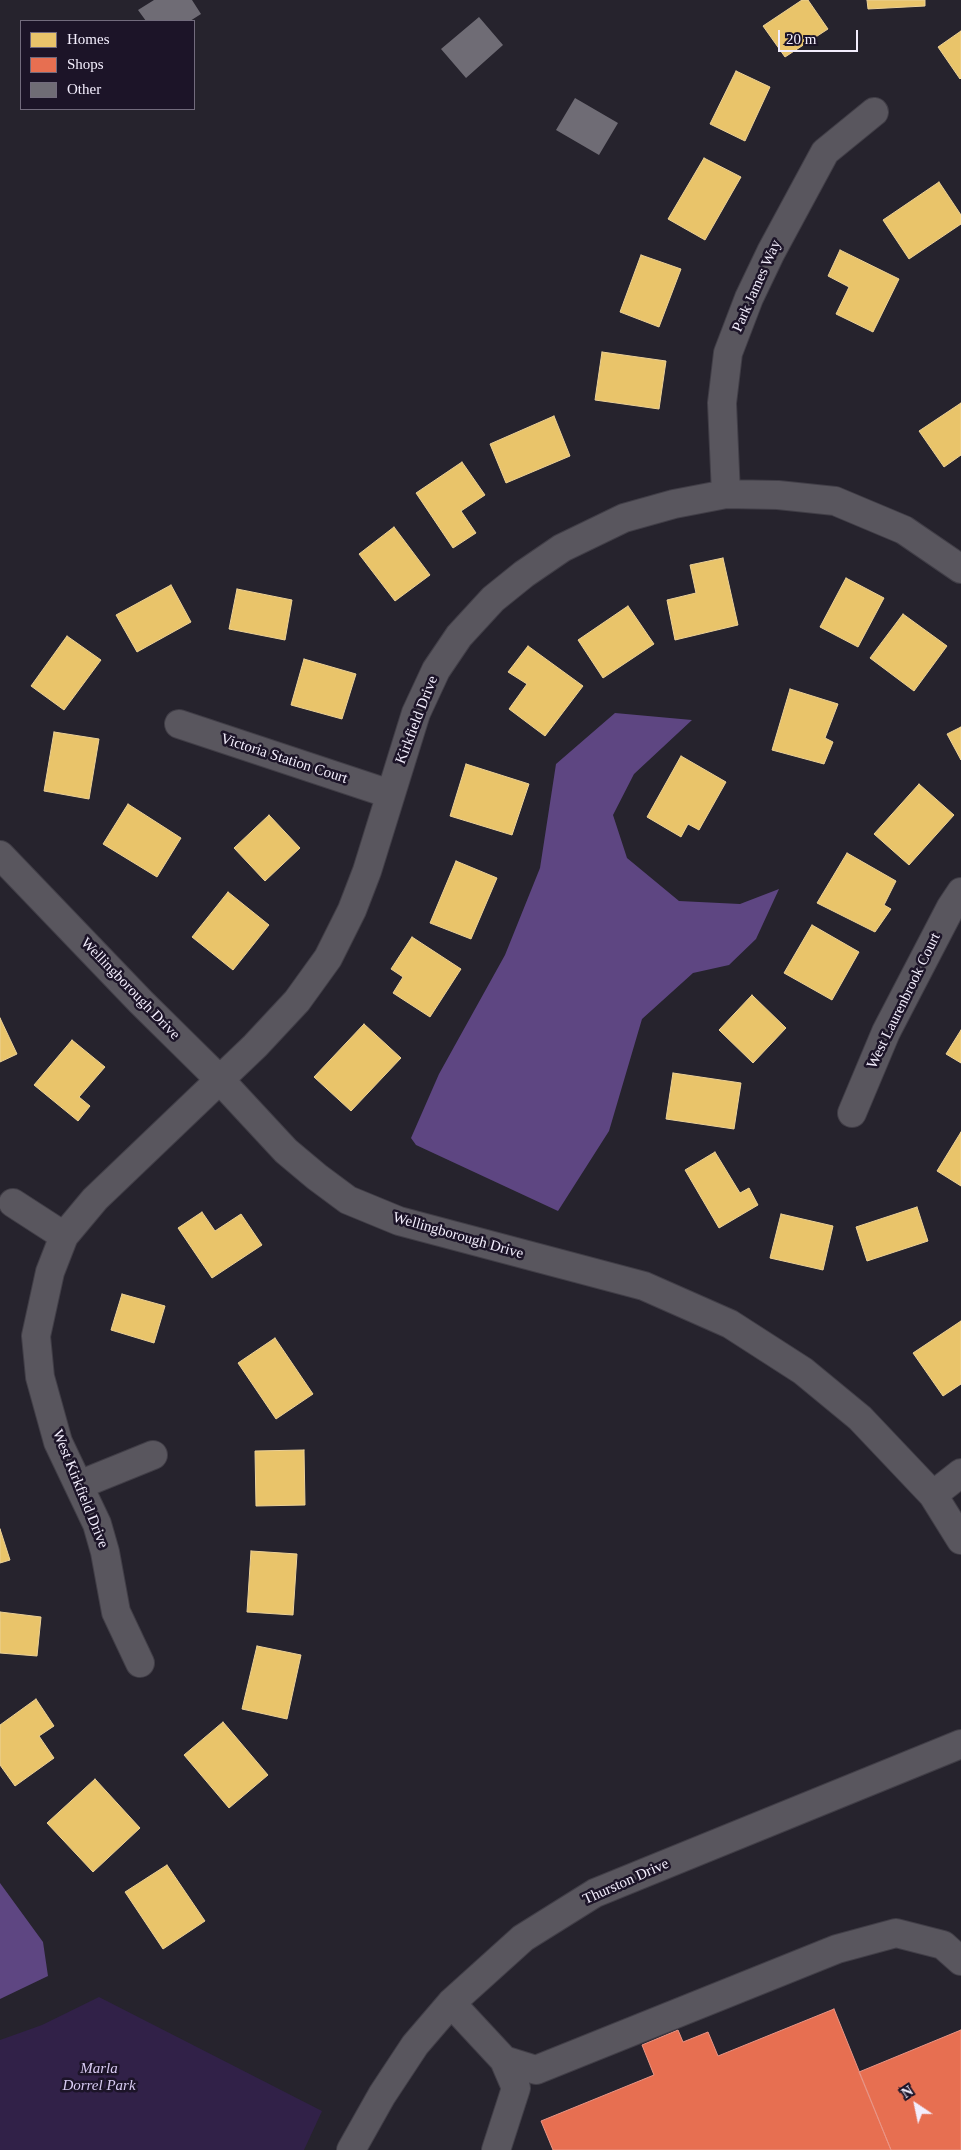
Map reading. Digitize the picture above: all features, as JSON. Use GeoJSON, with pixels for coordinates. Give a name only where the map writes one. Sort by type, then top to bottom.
{"type":"FeatureCollection","features":[{"type":"Feature","properties":{"kind":"street","name":"Park James Way"},"geometry":{"type":"LineString","coordinates":[[726,494],[722,403],[728,353],[731,344],[749,298],[771,252],[824,152],[874,112]]}},
{"type":"Feature","properties":{"kind":"street","name":"Kirkfield Drive"},"geometry":{"type":"LineString","coordinates":[[221,1081],[297,1001],[328,958],[352,910],[416,713],[436,670],[459,636],[493,599],[524,574],[562,548],[624,518],[674,504],[726,494],[778,494],[835,501],[904,530],[961,567]]}},
{"type":"Feature","properties":{"kind":"street","name":"Victoria Station Court"},"geometry":{"type":"LineString","coordinates":[[178,724],[390,794]]}},
{"type":"Feature","properties":{"kind":"street","name":"Wellingborough Drive"},"geometry":{"type":"LineString","coordinates":[[0,855],[141,1002],[221,1081],[286,1151],[317,1178],[348,1200],[399,1221],[644,1286],[730,1324],[803,1371],[860,1418],[933,1495],[961,1540]]}},
{"type":"Feature","properties":{"kind":"street","name":"West Laurenbrook Court"},"geometry":{"type":"LineString","coordinates":[[852,1113],[886,1032],[951,907],[961,892]]}},
{"type":"Feature","properties":{"kind":"street","name":"West Kirkfield Drive"},"geometry":{"type":"LineString","coordinates":[[140,1663],[116,1612],[105,1552],[97,1524],[58,1442],[40,1376],[36,1336],[50,1272],[64,1236],[95,1199],[221,1081]]}},
{"type":"Feature","properties":{"kind":"street"},"geometry":{"type":"LineString","coordinates":[[13,1203],[64,1236]]}},
{"type":"Feature","properties":{"kind":"street"},"geometry":{"type":"LineString","coordinates":[[79,1485],[153,1455]]}},
{"type":"Feature","properties":{"kind":"street"},"geometry":{"type":"LineString","coordinates":[[933,1495],[961,1473]]}},
{"type":"Feature","properties":{"kind":"street","name":"Thurston Drive"},"geometry":{"type":"LineString","coordinates":[[351,2150],[382,2095],[415,2044],[452,2003],[523,1938],[595,1893],[961,1744]]}},
{"type":"Feature","properties":{"kind":"street"},"geometry":{"type":"LineString","coordinates":[[504,2060],[536,2070],[837,1950],[896,1933],[943,1945],[961,1961]]}},
{"type":"Feature","properties":{"kind":"street"},"geometry":{"type":"LineString","coordinates":[[452,2003],[504,2060],[516,2088],[496,2150]]}},
{"type":"Feature","properties":{"kind":"green space","name":"Marla Dorrel Park"},"geometry":{"type":"Polygon","coordinates":[[[99,1997],[322,2111],[304,2150],[0,2150],[0,2040],[42,2025],[99,1997]]]}},
{"type":"Feature","properties":{"kind":"shaded area"},"geometry":{"type":"Polygon","coordinates":[[[615,713],[692,720],[634,774],[613,815],[627,858],[679,901],[740,904],[779,889],[756,939],[729,965],[693,973],[642,1019],[609,1131],[558,1211],[416,1145],[411,1138],[439,1074],[505,955],[540,868],[556,764],[615,713]]]}},
{"type":"Feature","properties":{"kind":"shaded area"},"geometry":{"type":"Polygon","coordinates":[[[0,1883],[43,1942],[48,1976],[0,1999],[0,1883]]]}},
{"type":"Feature","properties":{"kind":"building: Homes"},"geometry":{"type":"Polygon","coordinates":[[[802,0],[808,0],[828,29],[785,57],[763,26],[802,0]]]}},
{"type":"Feature","properties":{"kind":"building: Homes"},"geometry":{"type":"Polygon","coordinates":[[[867,0],[925,0],[925,6],[868,9],[867,0]]]}},
{"type":"Feature","properties":{"kind":"building: Homes"},"geometry":{"type":"Polygon","coordinates":[[[961,31],[961,78],[960,79],[938,47],[961,31]]]}},
{"type":"Feature","properties":{"kind":"building: Homes"},"geometry":{"type":"Polygon","coordinates":[[[736,71],[770,87],[745,141],[710,124],[736,71]]]}},
{"type":"Feature","properties":{"kind":"building: Homes"},"geometry":{"type":"Polygon","coordinates":[[[704,158],[741,177],[705,240],[668,219],[704,158]]]}},
{"type":"Feature","properties":{"kind":"building: Homes"},"geometry":{"type":"Polygon","coordinates":[[[939,182],[961,215],[961,224],[909,259],[883,220],[939,182]]]}},
{"type":"Feature","properties":{"kind":"building: Homes"},"geometry":{"type":"Polygon","coordinates":[[[840,250],[899,279],[873,332],[836,314],[849,287],[828,276],[840,250]]]}},
{"type":"Feature","properties":{"kind":"building: Homes"},"geometry":{"type":"Polygon","coordinates":[[[641,255],[681,269],[659,327],[620,312],[641,255]]]}},
{"type":"Feature","properties":{"kind":"building: Homes"},"geometry":{"type":"Polygon","coordinates":[[[602,352],[666,361],[659,409],[595,400],[602,352]]]}},
{"type":"Feature","properties":{"kind":"building: Homes"},"geometry":{"type":"Polygon","coordinates":[[[961,403],[961,455],[944,467],[919,431],[961,403]]]}},
{"type":"Feature","properties":{"kind":"building: Homes"},"geometry":{"type":"Polygon","coordinates":[[[554,416],[570,456],[506,483],[490,444],[554,416]]]}},
{"type":"Feature","properties":{"kind":"building: Homes"},"geometry":{"type":"Polygon","coordinates":[[[462,462],[485,495],[461,511],[476,533],[453,548],[416,493],[462,462]]]}},
{"type":"Feature","properties":{"kind":"building: Homes"},"geometry":{"type":"Polygon","coordinates":[[[394,527],[430,575],[395,601],[359,554],[394,527]]]}},
{"type":"Feature","properties":{"kind":"building: Homes"},"geometry":{"type":"Polygon","coordinates":[[[723,558],[738,625],[675,640],[667,600],[696,593],[690,565],[723,558]]]}},
{"type":"Feature","properties":{"kind":"building: Homes"},"geometry":{"type":"Polygon","coordinates":[[[846,578],[884,598],[858,647],[820,627],[846,578]]]}},
{"type":"Feature","properties":{"kind":"building: Homes"},"geometry":{"type":"Polygon","coordinates":[[[171,585],[191,622],[137,652],[116,615],[171,585]]]}},
{"type":"Feature","properties":{"kind":"building: Homes"},"geometry":{"type":"Polygon","coordinates":[[[237,589],[292,600],[285,640],[229,629],[237,589]]]}},
{"type":"Feature","properties":{"kind":"building: Homes"},"geometry":{"type":"Polygon","coordinates":[[[628,606],[654,644],[603,678],[578,640],[628,606]]]}},
{"type":"Feature","properties":{"kind":"building: Homes"},"geometry":{"type":"Polygon","coordinates":[[[903,614],[947,646],[914,691],[870,658],[903,614]]]}},
{"type":"Feature","properties":{"kind":"building: Homes"},"geometry":{"type":"Polygon","coordinates":[[[67,636],[101,660],[64,710],[31,686],[67,636]]]}},
{"type":"Feature","properties":{"kind":"building: Homes"},"geometry":{"type":"Polygon","coordinates":[[[528,646],[583,686],[545,736],[509,709],[527,684],[508,672],[528,646]]]}},
{"type":"Feature","properties":{"kind":"building: Homes"},"geometry":{"type":"Polygon","coordinates":[[[304,659],[356,674],[342,719],[291,705],[304,659]]]}},
{"type":"Feature","properties":{"kind":"building: Homes"},"geometry":{"type":"Polygon","coordinates":[[[790,689],[838,704],[825,738],[833,742],[824,764],[772,750],[790,689]]]}},
{"type":"Feature","properties":{"kind":"building: Homes"},"geometry":{"type":"Polygon","coordinates":[[[961,727],[961,760],[947,734],[961,727]]]}},
{"type":"Feature","properties":{"kind":"building: Homes"},"geometry":{"type":"Polygon","coordinates":[[[54,732],[99,739],[89,799],[44,791],[54,732]]]}},
{"type":"Feature","properties":{"kind":"building: Homes"},"geometry":{"type":"Polygon","coordinates":[[[681,756],[726,782],[699,830],[688,824],[681,837],[647,817],[681,756]]]}},
{"type":"Feature","properties":{"kind":"building: Homes"},"geometry":{"type":"Polygon","coordinates":[[[466,764],[529,784],[512,835],[450,816],[466,764]]]}},
{"type":"Feature","properties":{"kind":"building: Homes"},"geometry":{"type":"Polygon","coordinates":[[[919,784],[954,815],[909,865],[874,834],[919,784]]]}},
{"type":"Feature","properties":{"kind":"building: Homes"},"geometry":{"type":"Polygon","coordinates":[[[128,804],[181,838],[157,877],[103,844],[128,804]]]}},
{"type":"Feature","properties":{"kind":"building: Homes"},"geometry":{"type":"Polygon","coordinates":[[[269,815],[300,848],[265,881],[234,848],[269,815]]]}},
{"type":"Feature","properties":{"kind":"building: Homes"},"geometry":{"type":"Polygon","coordinates":[[[847,853],[896,881],[884,905],[891,909],[875,932],[817,903],[847,853]]]}},
{"type":"Feature","properties":{"kind":"building: Homes"},"geometry":{"type":"Polygon","coordinates":[[[456,861],[497,878],[471,939],[430,923],[456,861]]]}},
{"type":"Feature","properties":{"kind":"building: Homes"},"geometry":{"type":"Polygon","coordinates":[[[228,892],[269,925],[233,970],[192,937],[228,892]]]}},
{"type":"Feature","properties":{"kind":"building: Homes"},"geometry":{"type":"Polygon","coordinates":[[[812,925],[859,952],[832,1000],[784,973],[812,925]]]}},
{"type":"Feature","properties":{"kind":"building: Homes"},"geometry":{"type":"Polygon","coordinates":[[[412,937],[461,969],[430,1017],[393,993],[403,977],[391,969],[412,937]]]}},
{"type":"Feature","properties":{"kind":"building: Homes"},"geometry":{"type":"Polygon","coordinates":[[[752,995],[786,1028],[753,1063],[719,1030],[752,995]]]}},
{"type":"Feature","properties":{"kind":"building: Homes"},"geometry":{"type":"Polygon","coordinates":[[[0,1018],[17,1054],[0,1062],[0,1018]]]}},
{"type":"Feature","properties":{"kind":"building: Homes"},"geometry":{"type":"Polygon","coordinates":[[[364,1024],[401,1058],[351,1111],[314,1077],[364,1024]]]}},
{"type":"Feature","properties":{"kind":"building: Homes"},"geometry":{"type":"Polygon","coordinates":[[[961,1030],[961,1063],[946,1054],[961,1030]]]}},
{"type":"Feature","properties":{"kind":"building: Homes"},"geometry":{"type":"Polygon","coordinates":[[[72,1040],[105,1067],[79,1097],[90,1106],[78,1121],[34,1085],[72,1040]]]}},
{"type":"Feature","properties":{"kind":"building: Homes"},"geometry":{"type":"Polygon","coordinates":[[[673,1073],[741,1083],[734,1129],[666,1119],[673,1073]]]}},
{"type":"Feature","properties":{"kind":"building: Homes"},"geometry":{"type":"Polygon","coordinates":[[[961,1132],[961,1186],[937,1171],[961,1132]]]}},
{"type":"Feature","properties":{"kind":"building: Homes"},"geometry":{"type":"Polygon","coordinates":[[[715,1152],[740,1193],[749,1188],[758,1205],[719,1228],[685,1170],[715,1152]]]}},
{"type":"Feature","properties":{"kind":"building: Homes"},"geometry":{"type":"Polygon","coordinates":[[[917,1207],[928,1241],[867,1261],[856,1227],[917,1207]]]}},
{"type":"Feature","properties":{"kind":"building: Homes"},"geometry":{"type":"Polygon","coordinates":[[[202,1212],[215,1231],[241,1214],[262,1245],[212,1278],[178,1228],[202,1212]]]}},
{"type":"Feature","properties":{"kind":"building: Homes"},"geometry":{"type":"Polygon","coordinates":[[[781,1214],[833,1226],[823,1270],[770,1258],[781,1214]]]}},
{"type":"Feature","properties":{"kind":"building: Homes"},"geometry":{"type":"Polygon","coordinates":[[[122,1294],[165,1306],[154,1343],[111,1330],[122,1294]]]}},
{"type":"Feature","properties":{"kind":"building: Homes"},"geometry":{"type":"Polygon","coordinates":[[[961,1321],[961,1384],[943,1396],[913,1353],[961,1321]]]}},
{"type":"Feature","properties":{"kind":"building: Homes"},"geometry":{"type":"Polygon","coordinates":[[[275,1338],[313,1394],[276,1419],[238,1363],[275,1338]]]}},
{"type":"Feature","properties":{"kind":"building: Homes"},"geometry":{"type":"Polygon","coordinates":[[[304,1450],[305,1505],[256,1506],[255,1451],[304,1450]]]}},
{"type":"Feature","properties":{"kind":"building: Homes"},"geometry":{"type":"Polygon","coordinates":[[[0,1529],[10,1560],[0,1563],[0,1529]]]}},
{"type":"Feature","properties":{"kind":"building: Homes"},"geometry":{"type":"Polygon","coordinates":[[[251,1551],[297,1554],[293,1615],[247,1612],[251,1551]]]}},
{"type":"Feature","properties":{"kind":"building: Homes"},"geometry":{"type":"Polygon","coordinates":[[[0,1612],[41,1617],[37,1656],[0,1653],[0,1612]]]}},
{"type":"Feature","properties":{"kind":"building: Homes"},"geometry":{"type":"Polygon","coordinates":[[[257,1646],[301,1655],[287,1719],[242,1709],[257,1646]]]}},
{"type":"Feature","properties":{"kind":"building: Homes"},"geometry":{"type":"Polygon","coordinates":[[[36,1699],[54,1726],[39,1736],[54,1758],[15,1786],[0,1765],[0,1725],[36,1699]]]}},
{"type":"Feature","properties":{"kind":"building: Homes"},"geometry":{"type":"Polygon","coordinates":[[[223,1722],[268,1775],[229,1808],[184,1755],[223,1722]]]}},
{"type":"Feature","properties":{"kind":"building: Homes"},"geometry":{"type":"Polygon","coordinates":[[[95,1779],[140,1828],[93,1872],[47,1823],[95,1779]]]}},
{"type":"Feature","properties":{"kind":"building: Homes"},"geometry":{"type":"Polygon","coordinates":[[[167,1865],[205,1921],[163,1949],[125,1892],[167,1865]]]}},
{"type":"Feature","properties":{"kind":"building: Shops"},"geometry":{"type":"Polygon","coordinates":[[[834,2009],[891,2150],[553,2150],[541,2121],[654,2075],[642,2045],[678,2030],[683,2042],[708,2032],[718,2056],[834,2009]]]}},
{"type":"Feature","properties":{"kind":"building: Shops"},"geometry":{"type":"Polygon","coordinates":[[[961,2030],[961,2150],[891,2150],[859,2072],[961,2030]]]}},
{"type":"Feature","properties":{"kind":"building: Other"},"geometry":{"type":"Polygon","coordinates":[[[154,0],[192,0],[201,14],[192,20],[145,20],[138,10],[154,0]]]}},
{"type":"Feature","properties":{"kind":"building: Other"},"geometry":{"type":"Polygon","coordinates":[[[479,17],[503,45],[466,78],[441,49],[479,17]]]}},
{"type":"Feature","properties":{"kind":"building: Other"},"geometry":{"type":"Polygon","coordinates":[[[575,98],[618,123],[599,155],[556,130],[575,98]]]}}]}
